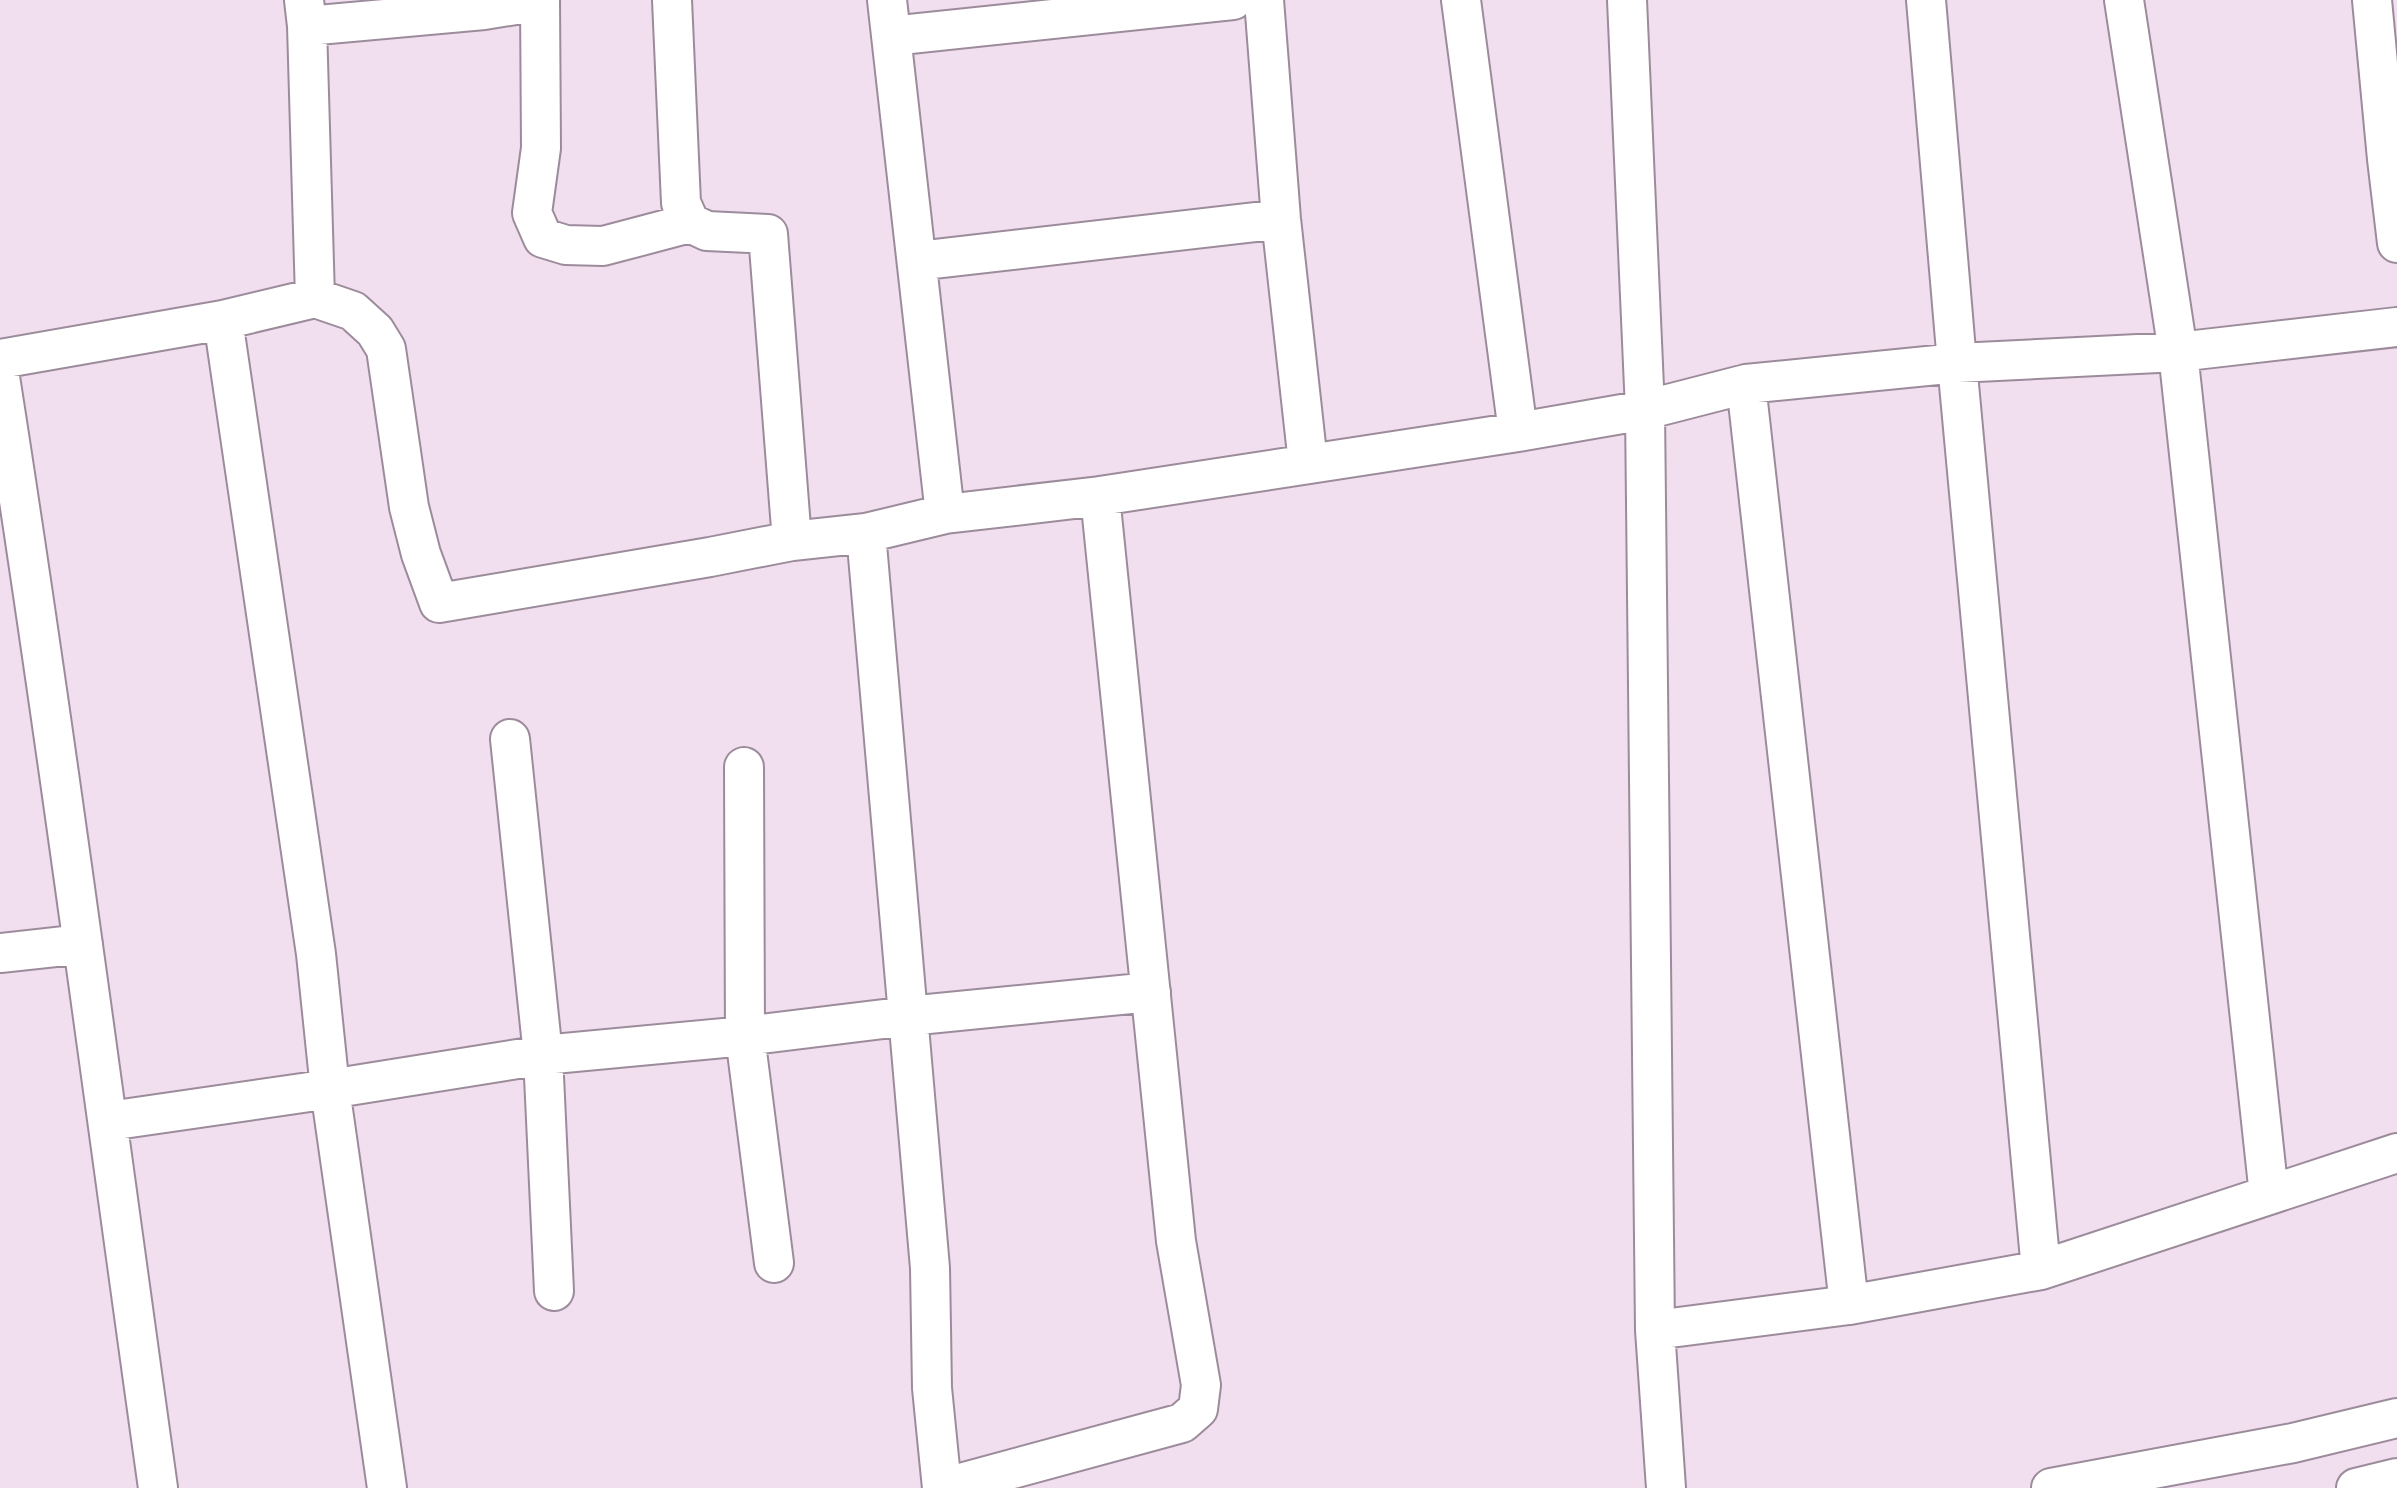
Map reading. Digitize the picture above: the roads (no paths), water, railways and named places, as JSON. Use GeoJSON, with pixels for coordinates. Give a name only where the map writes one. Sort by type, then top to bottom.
{"type":"FeatureCollection","features":[{"type":"Feature","properties":{"kind":"street"},"geometry":{"type":"LineString","coordinates":[[315,298],[305,13],[484,10],[540,0],[541,148],[532,213],[543,238],[566,245],[603,246],[690,223],[707,231],[768,234],[792,541]]}},
{"type":"Feature","properties":{"kind":"street"},"geometry":{"type":"LineString","coordinates":[[672,0],[681,203],[690,223]]}},
{"type":"Feature","properties":{"kind":"street"},"geometry":{"type":"LineString","coordinates":[[944,514],[889,18],[1233,0]]}},
{"type":"Feature","properties":{"kind":"street"},"geometry":{"type":"LineString","coordinates":[[1264,0],[1282,219],[1308,463]]}},
{"type":"Feature","properties":{"kind":"street"},"geometry":{"type":"LineString","coordinates":[[1461,0],[1518,432]]}},
{"type":"Feature","properties":{"kind":"street"},"geometry":{"type":"LineString","coordinates":[[1627,0],[1645,410],[1656,1330],[1665,1488]]}},
{"type":"Feature","properties":{"kind":"street"},"geometry":{"type":"LineString","coordinates":[[1926,0],[2041,1270]]}},
{"type":"Feature","properties":{"kind":"street"},"geometry":{"type":"LineString","coordinates":[[2124,0],[2178,352],[2269,1195]]}},
{"type":"Feature","properties":{"kind":"street"},"geometry":{"type":"LineString","coordinates":[[2372,0],[2392,158],[2397,243]]}},
{"type":"Feature","properties":{"kind":"street"},"geometry":{"type":"LineString","coordinates":[[916,261],[1282,219]]}},
{"type":"Feature","properties":{"kind":"street"},"geometry":{"type":"LineString","coordinates":[[0,359],[223,320],[315,298],[353,311],[375,331],[386,349],[409,507],[421,554],[439,603],[792,541],[866,533],[944,514],[1100,496],[1518,432],[1645,410],[1746,384],[1957,363],[2178,352],[2397,327]]}},
{"type":"Feature","properties":{"kind":"street"},"geometry":{"type":"LineString","coordinates":[[223,320],[316,954],[330,1089],[387,1488]]}},
{"type":"Feature","properties":{"kind":"street"},"geometry":{"type":"LineString","coordinates":[[0,377],[42,644],[89,1004],[109,1121],[158,1488]]}},
{"type":"Feature","properties":{"kind":"street"},"geometry":{"type":"LineString","coordinates":[[1746,384],[1849,1305]]}},
{"type":"Feature","properties":{"kind":"street"},"geometry":{"type":"LineString","coordinates":[[866,533],[930,1268],[932,1388],[942,1488],[1182,1423],[1198,1409],[1201,1385],[1176,1241],[1100,496]]}},
{"type":"Feature","properties":{"kind":"street"},"geometry":{"type":"LineString","coordinates":[[510,739],[543,1055],[554,1292]]}},
{"type":"Feature","properties":{"kind":"street"},"geometry":{"type":"LineString","coordinates":[[744,767],[745,1036],[774,1263]]}},
{"type":"Feature","properties":{"kind":"street"},"geometry":{"type":"LineString","coordinates":[[0,953],[83,944]]}},
{"type":"Feature","properties":{"kind":"street"},"geometry":{"type":"LineString","coordinates":[[109,1121],[543,1055],[1151,992]]}},
{"type":"Feature","properties":{"kind":"street"},"geometry":{"type":"LineString","coordinates":[[1656,1330],[1849,1305],[2041,1270],[2397,1153]]}},
{"type":"Feature","properties":{"kind":"street"},"geometry":{"type":"LineString","coordinates":[[2051,1488],[2293,1443],[2397,1418]]}},
{"type":"Feature","properties":{"kind":"street"},"geometry":{"type":"LineString","coordinates":[[2356,1488],[2397,1478]]}}]}
